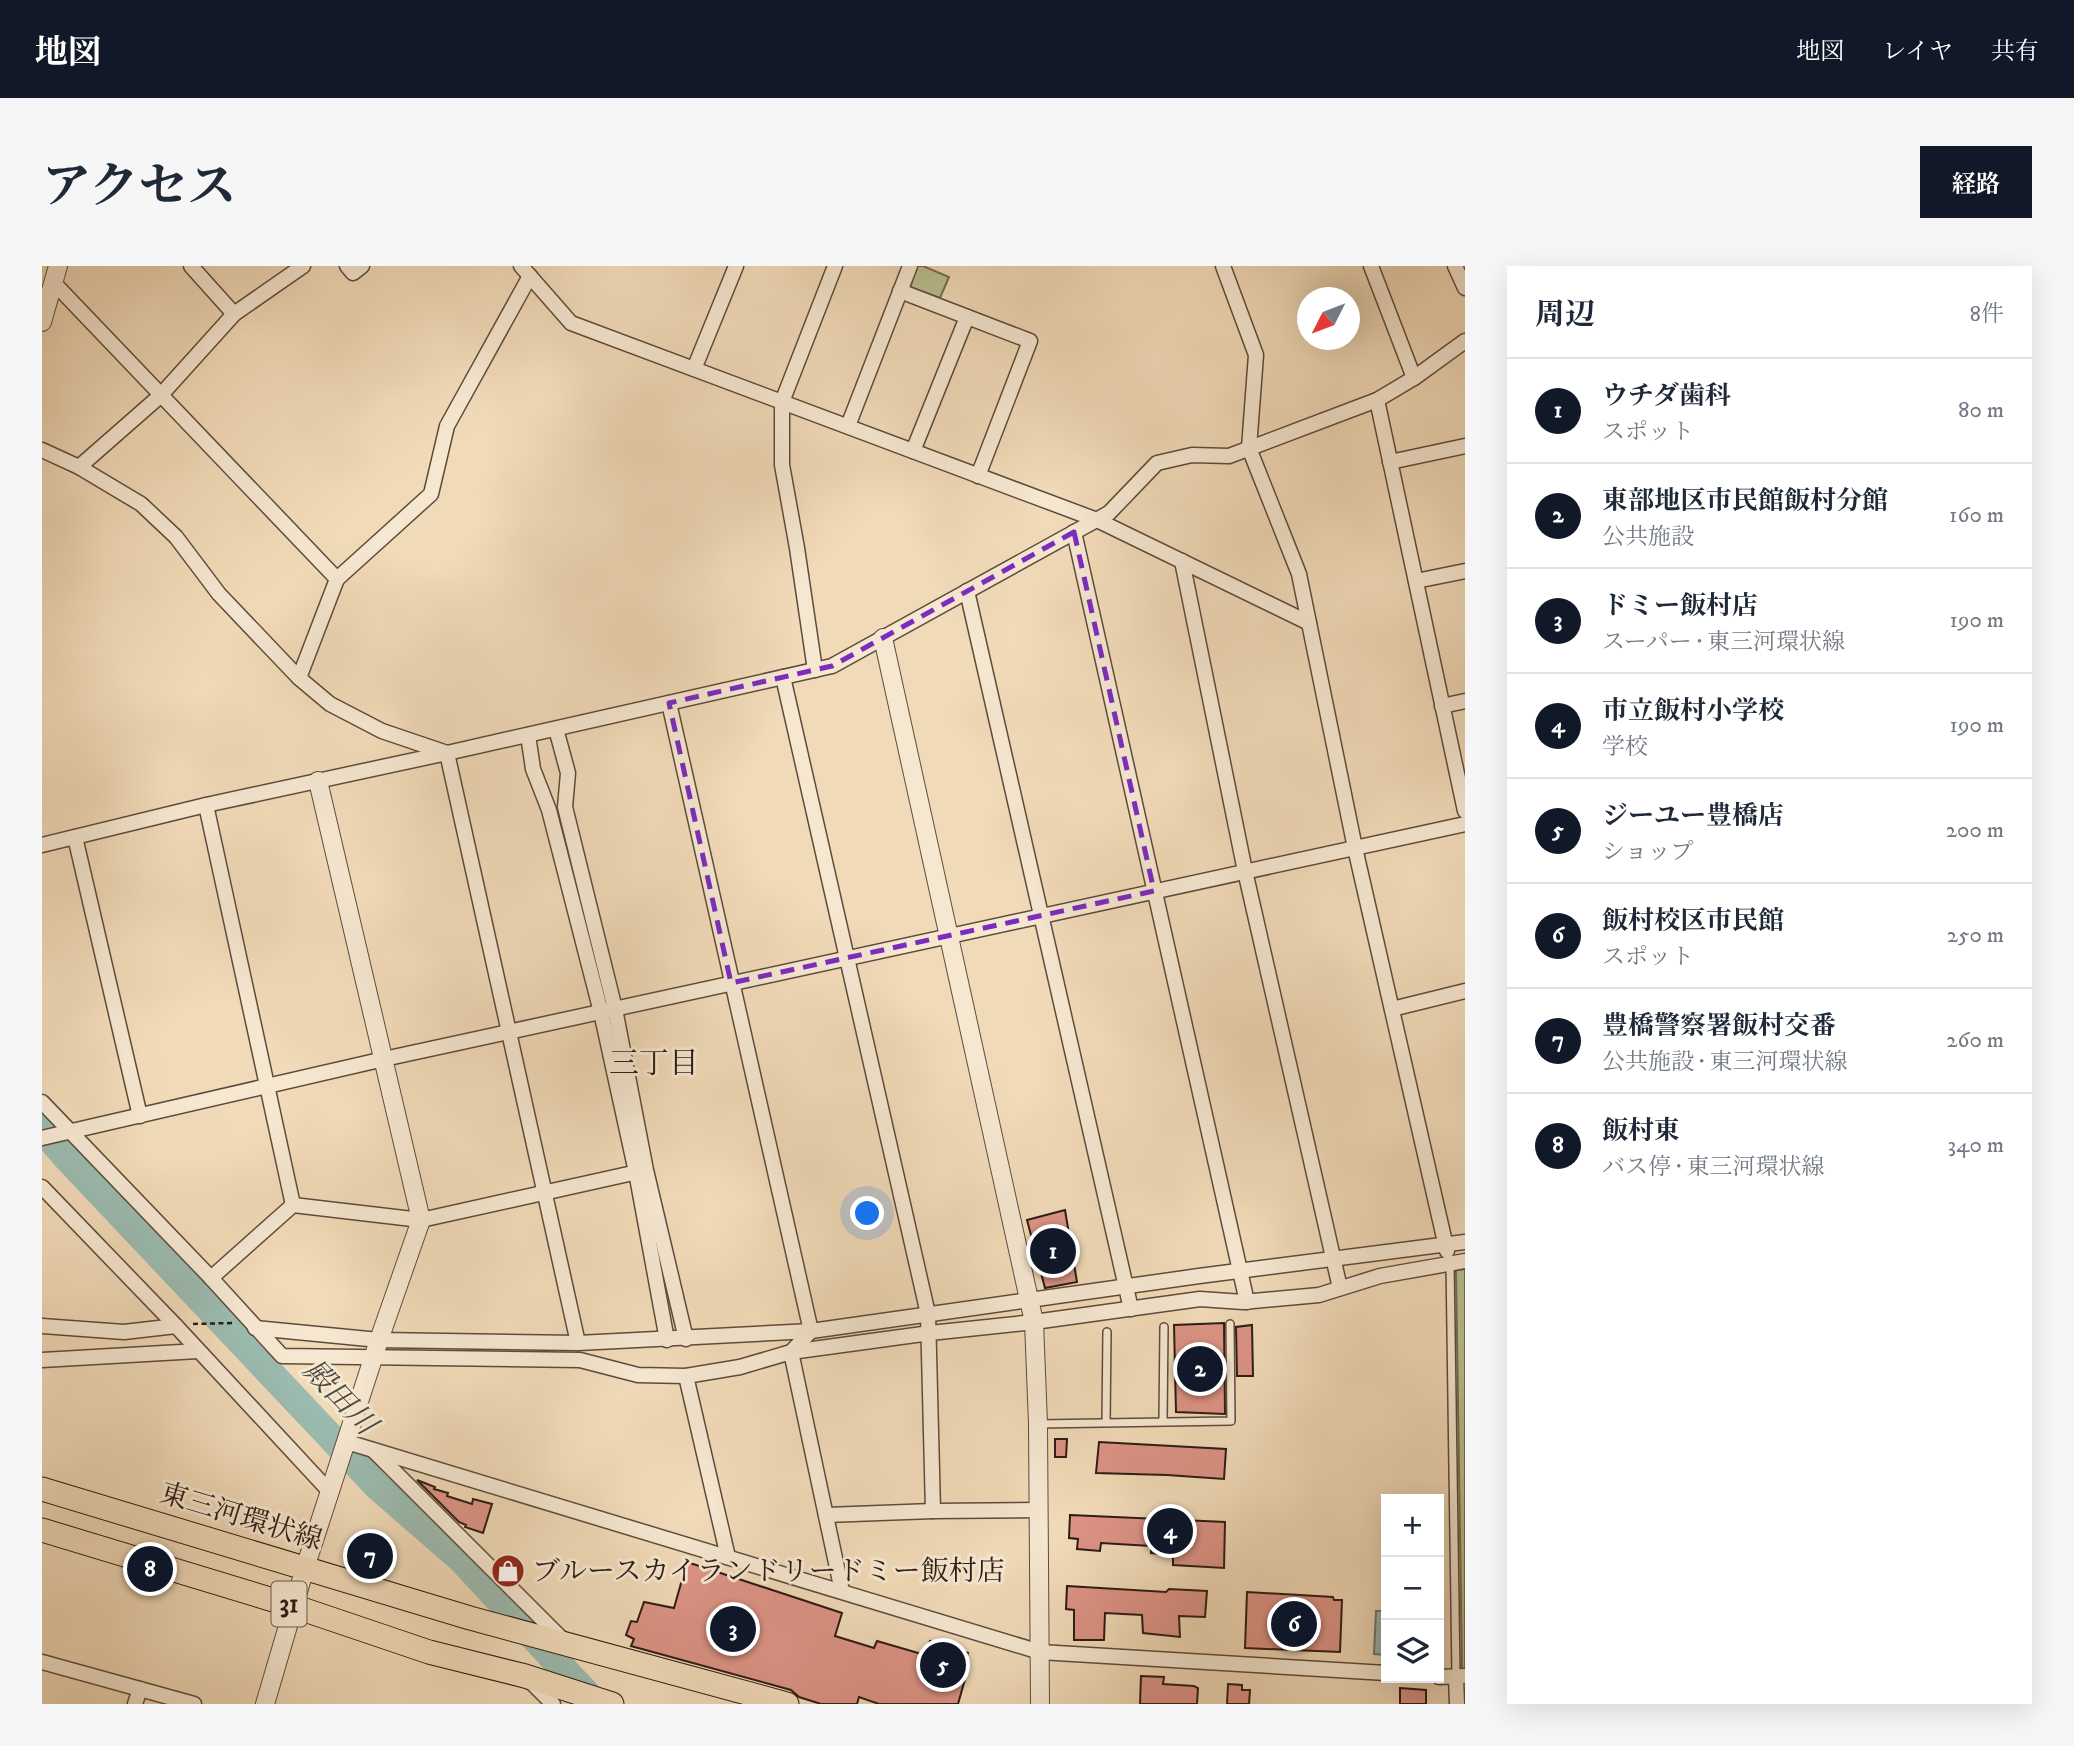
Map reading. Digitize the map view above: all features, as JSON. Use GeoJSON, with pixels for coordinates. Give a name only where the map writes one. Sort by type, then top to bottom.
{"type":"FeatureCollection","features":[{"type":"Feature","properties":{"kind":"main road","name":"東三河環状線"},"geometry":{"type":"LineString","coordinates":[[42,1489],[470,1618],[787,1704]]}},
{"type":"Feature","properties":{"kind":"main road","name":"31"},"geometry":{"type":"LineString","coordinates":[[42,1530],[293,1606],[429,1652],[530,1678],[612,1704]]}},
{"type":"Feature","properties":{"kind":"street"},"geometry":{"type":"LineString","coordinates":[[191,266],[234,314]]}},
{"type":"Feature","properties":{"kind":"street"},"geometry":{"type":"LineString","coordinates":[[79,467],[160,396],[234,314],[303,266]]}},
{"type":"Feature","properties":{"kind":"street"},"geometry":{"type":"LineString","coordinates":[[347,266],[353,273],[362,266]]}},
{"type":"Feature","properties":{"kind":"street"},"geometry":{"type":"LineString","coordinates":[[694,369],[736,266]]}},
{"type":"Feature","properties":{"kind":"street"},"geometry":{"type":"LineString","coordinates":[[815,670],[782,465],[782,402],[835,266]]}},
{"type":"Feature","properties":{"kind":"street"},"geometry":{"type":"LineString","coordinates":[[848,426],[910,266]]}},
{"type":"Feature","properties":{"kind":"street"},"geometry":{"type":"LineString","coordinates":[[255,1328],[377,1348],[580,1360],[638,1375],[687,1376],[740,1367],[791,1352],[1200,1299],[1247,1302],[1320,1295],[1380,1276],[1457,1262],[1446,1244],[1355,848],[1299,574],[1249,448],[1256,355],[1223,266]]}},
{"type":"Feature","properties":{"kind":"street"},"geometry":{"type":"LineString","coordinates":[[1370,266],[1414,378]]}},
{"type":"Feature","properties":{"kind":"street"},"geometry":{"type":"LineString","coordinates":[[1455,266],[1465,288]]}},
{"type":"Feature","properties":{"kind":"street"},"geometry":{"type":"LineString","coordinates":[[299,678],[337,579],[431,494],[447,426],[526,271],[571,323],[1097,520],[1309,623]]}},
{"type":"Feature","properties":{"kind":"street"},"geometry":{"type":"LineString","coordinates":[[56,275],[160,396],[337,579]]}},
{"type":"Feature","properties":{"kind":"street"},"geometry":{"type":"LineString","coordinates":[[42,322],[56,275]]}},
{"type":"Feature","properties":{"kind":"street"},"geometry":{"type":"LineString","coordinates":[[900,291],[1030,341],[978,475]]}},
{"type":"Feature","properties":{"kind":"street"},"geometry":{"type":"LineString","coordinates":[[913,451],[967,317]]}},
{"type":"Feature","properties":{"kind":"street"},"geometry":{"type":"LineString","coordinates":[[42,845],[206,805],[832,666],[1109,513],[1157,463],[1192,455],[1229,456],[1377,400],[1414,378],[1465,341]]}},
{"type":"Feature","properties":{"kind":"street"},"geometry":{"type":"LineString","coordinates":[[1377,400],[1465,811]]}},
{"type":"Feature","properties":{"kind":"street"},"geometry":{"type":"LineString","coordinates":[[1390,462],[1465,446]]}},
{"type":"Feature","properties":{"kind":"street"},"geometry":{"type":"LineString","coordinates":[[42,450],[79,467],[141,504],[176,537],[219,594],[299,678],[330,704],[382,731],[447,753]]}},
{"type":"Feature","properties":{"kind":"street"},"geometry":{"type":"LineString","coordinates":[[1074,533],[1247,1302]]}},
{"type":"Feature","properties":{"kind":"street"},"geometry":{"type":"LineString","coordinates":[[1182,561],[1245,872],[1340,1289]]}},
{"type":"Feature","properties":{"kind":"street"},"geometry":{"type":"LineString","coordinates":[[1416,581],[1465,570]]}},
{"type":"Feature","properties":{"kind":"street"},"geometry":{"type":"LineString","coordinates":[[967,591],[1131,1308]]}},
{"type":"Feature","properties":{"kind":"street"},"geometry":{"type":"LineString","coordinates":[[883,638],[1034,1322],[1038,1424],[1040,1704]]}},
{"type":"Feature","properties":{"kind":"street"},"geometry":{"type":"LineString","coordinates":[[783,677],[928,1314],[933,1511]]}},
{"type":"Feature","properties":{"kind":"street"},"geometry":{"type":"LineString","coordinates":[[1442,706],[1465,701]]}},
{"type":"Feature","properties":{"kind":"street"},"geometry":{"type":"LineString","coordinates":[[669,703],[811,1331]]}},
{"type":"Feature","properties":{"kind":"street"},"geometry":{"type":"LineString","coordinates":[[556,729],[568,773],[565,807],[641,1171],[667,1340]]}},
{"type":"Feature","properties":{"kind":"street"},"geometry":{"type":"LineString","coordinates":[[528,735],[533,769],[549,810],[608,1010]]}},
{"type":"Feature","properties":{"kind":"street"},"geometry":{"type":"LineString","coordinates":[[447,753],[578,1343]]}},
{"type":"Feature","properties":{"kind":"street"},"geometry":{"type":"LineString","coordinates":[[265,1704],[293,1606],[421,1220],[318,781]]}},
{"type":"Feature","properties":{"kind":"street"},"geometry":{"type":"LineString","coordinates":[[206,805],[293,1205]]}},
{"type":"Feature","properties":{"kind":"street"},"geometry":{"type":"LineString","coordinates":[[56,1135],[384,1059],[1465,824]]}},
{"type":"Feature","properties":{"kind":"street"},"geometry":{"type":"LineString","coordinates":[[75,838],[140,1116]]}},
{"type":"Feature","properties":{"kind":"street"},"geometry":{"type":"LineString","coordinates":[[1392,1009],[1465,991]]}},
{"type":"Feature","properties":{"kind":"street"},"geometry":{"type":"LineString","coordinates":[[42,1102],[56,1135],[211,1278],[282,1356],[377,1348],[667,1340],[811,1331],[1126,1286],[1465,1242]]}},
{"type":"Feature","properties":{"kind":"street"},"geometry":{"type":"LineString","coordinates":[[211,1278],[293,1205],[421,1220],[641,1171]]}},
{"type":"Feature","properties":{"kind":"street"},"geometry":{"type":"LineString","coordinates":[[641,1171],[686,1339]]}},
{"type":"Feature","properties":{"kind":"street"},"geometry":{"type":"LineString","coordinates":[[42,1187],[183,1325],[198,1351],[332,1486]]}},
{"type":"Feature","properties":{"kind":"street"},"geometry":{"type":"LineString","coordinates":[[42,1326],[124,1332],[183,1325]]}},
{"type":"Feature","properties":{"kind":"street"},"geometry":{"type":"LineString","coordinates":[[791,1352],[811,1331]]}},
{"type":"Feature","properties":{"kind":"street"},"geometry":{"type":"LineString","coordinates":[[42,1360],[198,1351]]}},
{"type":"Feature","properties":{"kind":"street"},"geometry":{"type":"LineString","coordinates":[[791,1352],[842,1591]]}},
{"type":"Feature","properties":{"kind":"street"},"geometry":{"type":"LineString","coordinates":[[687,1376],[728,1557]]}},
{"type":"Feature","properties":{"kind":"street"},"geometry":{"type":"LineString","coordinates":[[347,1442],[1040,1651],[1381,1674]]}},
{"type":"Feature","properties":{"kind":"street"},"geometry":{"type":"LineString","coordinates":[[372,1449],[561,1643]]}},
{"type":"Feature","properties":{"kind":"street"},"geometry":{"type":"LineString","coordinates":[[826,1515],[1038,1510]]}},
{"type":"Feature","properties":{"kind":"street"},"geometry":{"type":"LineString","coordinates":[[42,1662],[194,1704]]}},
{"type":"Feature","properties":{"kind":"street"},"geometry":{"type":"LineString","coordinates":[[1457,1704],[1460,1676]]}},
{"type":"Feature","properties":{"kind":"street"},"geometry":{"type":"LineString","coordinates":[[530,1678],[553,1704]]}},
{"type":"Feature","properties":{"kind":"street"},"geometry":{"type":"LineString","coordinates":[[135,1704],[140,1689]]}},
{"type":"Feature","properties":{"kind":"lane"},"geometry":{"type":"LineString","coordinates":[[1457,1262],[1460,1676]]}},
{"type":"Feature","properties":{"kind":"lane"},"geometry":{"type":"LineString","coordinates":[[1038,1424],[1231,1420],[1230,1324]]}},
{"type":"Feature","properties":{"kind":"lane"},"geometry":{"type":"LineString","coordinates":[[1163,1420],[1164,1326]]}},
{"type":"Feature","properties":{"kind":"lane"},"geometry":{"type":"LineString","coordinates":[[1106,1422],[1107,1332]]}},
{"type":"Feature","properties":{"kind":"path"},"geometry":{"type":"LineString","coordinates":[[183,1325],[234,1323]]}},
{"type":"Feature","properties":{"kind":"highlighted area"},"geometry":{"type":"Polygon","coordinates":[[[1074,532],[1154,891],[731,983],[669,703],[832,666],[1074,532]]]}},
{"type":"Feature","properties":{"kind":"green space"},"geometry":{"type":"Polygon","coordinates":[[[917,266],[949,277],[940,298],[910,287],[917,266]]]}},
{"type":"Feature","properties":{"kind":"green space"},"geometry":{"type":"Polygon","coordinates":[[[1465,1269],[1465,1670],[1462,1670],[1456,1270],[1465,1269]]]}},
{"type":"Feature","properties":{"kind":"water"},"geometry":{"type":"Polygon","coordinates":[[[1376,1611],[1381,1611],[1381,1655],[1374,1654],[1376,1611]]]}},
{"type":"Feature","properties":{"kind":"building"},"geometry":{"type":"Polygon","coordinates":[[[1065,1210],[1077,1282],[1045,1288],[1027,1220],[1065,1210]]]}},
{"type":"Feature","properties":{"kind":"building"},"geometry":{"type":"Polygon","coordinates":[[[1224,1323],[1225,1414],[1176,1412],[1174,1325],[1224,1323]]]}},
{"type":"Feature","properties":{"kind":"building"},"geometry":{"type":"Polygon","coordinates":[[[1252,1325],[1253,1376],[1237,1376],[1236,1327],[1252,1325]]]}},
{"type":"Feature","properties":{"kind":"building"},"geometry":{"type":"Polygon","coordinates":[[[1055,1439],[1067,1439],[1066,1457],[1055,1457],[1055,1439]]]}},
{"type":"Feature","properties":{"kind":"building"},"geometry":{"type":"Polygon","coordinates":[[[1099,1442],[1226,1449],[1224,1479],[1096,1473],[1099,1442]]]}},
{"type":"Feature","properties":{"kind":"building"},"geometry":{"type":"Polygon","coordinates":[[[417,1480],[448,1493],[447,1496],[472,1504],[473,1499],[492,1504],[483,1533],[465,1527],[466,1525],[459,1522],[417,1480]]]}},
{"type":"Feature","properties":{"kind":"building"},"geometry":{"type":"Polygon","coordinates":[[[1070,1515],[1225,1522],[1224,1568],[1173,1565],[1173,1555],[1151,1553],[1151,1546],[1101,1543],[1100,1551],[1077,1549],[1078,1539],[1069,1538],[1070,1515]]]}},
{"type":"Feature","properties":{"kind":"building"},"geometry":{"type":"Polygon","coordinates":[[[687,1562],[842,1613],[835,1636],[874,1648],[877,1641],[925,1655],[930,1641],[968,1653],[961,1677],[965,1679],[958,1704],[879,1704],[859,1697],[857,1704],[821,1704],[799,1697],[791,1690],[631,1646],[634,1639],[626,1635],[631,1621],[637,1622],[644,1602],[674,1608],[687,1562]]]}},
{"type":"Feature","properties":{"kind":"building"},"geometry":{"type":"Polygon","coordinates":[[[1067,1586],[1166,1592],[1169,1589],[1207,1591],[1205,1617],[1179,1616],[1180,1637],[1143,1633],[1142,1615],[1105,1613],[1104,1640],[1074,1640],[1074,1610],[1066,1609],[1067,1586]]]}},
{"type":"Feature","properties":{"kind":"building"},"geometry":{"type":"Polygon","coordinates":[[[1247,1592],[1333,1597],[1334,1600],[1342,1600],[1340,1652],[1245,1648],[1247,1592]]]}},
{"type":"Feature","properties":{"kind":"building"},"geometry":{"type":"Polygon","coordinates":[[[1141,1676],[1164,1677],[1163,1684],[1198,1688],[1197,1704],[1140,1704],[1141,1676]]]}},
{"type":"Feature","properties":{"kind":"building"},"geometry":{"type":"Polygon","coordinates":[[[1228,1684],[1242,1685],[1242,1690],[1250,1690],[1249,1704],[1227,1704],[1228,1684]]]}},
{"type":"Feature","properties":{"kind":"building"},"geometry":{"type":"Polygon","coordinates":[[[1400,1688],[1426,1690],[1426,1704],[1400,1704],[1400,1688]]]}},
{"type":"Feature","properties":{"kind":"waterway","name":"殿田川"},"geometry":{"type":"LineString","coordinates":[[42,1129],[377,1486],[462,1560],[596,1704]]}},
{"type":"Feature","properties":{"kind":"place","name":"ウチダ歯科"},"geometry":{"type":"Point","coordinates":[1053,1251]}},
{"type":"Feature","properties":{"kind":"place","name":"東部地区市民館飯村分館"},"geometry":{"type":"Point","coordinates":[1200,1369]}},
{"type":"Feature","properties":{"kind":"place","name":"市立飯村小学校"},"geometry":{"type":"Point","coordinates":[1170,1531]}},
{"type":"Feature","properties":{"kind":"place","name":"豊橋警察署飯村交番"},"geometry":{"type":"Point","coordinates":[370,1556]}},
{"type":"Feature","properties":{"kind":"place","name":"飯村東"},"geometry":{"type":"Point","coordinates":[150,1569]}},
{"type":"Feature","properties":{"kind":"place","name":"ブルースカイランドリードミー飯村店"},"geometry":{"type":"Point","coordinates":[508,1571]}},
{"type":"Feature","properties":{"kind":"place","name":"飯村校区市民館"},"geometry":{"type":"Point","coordinates":[1294,1624]}},
{"type":"Feature","properties":{"kind":"place","name":"ドミー飯村店"},"geometry":{"type":"Point","coordinates":[733,1629]}},
{"type":"Feature","properties":{"kind":"place","name":"ジーユー豊橋店"},"geometry":{"type":"Point","coordinates":[943,1665]}},
{"type":"Feature","properties":{"kind":"district","name":"三丁目"},"geometry":{"type":"Point","coordinates":[654,1064]}}]}
